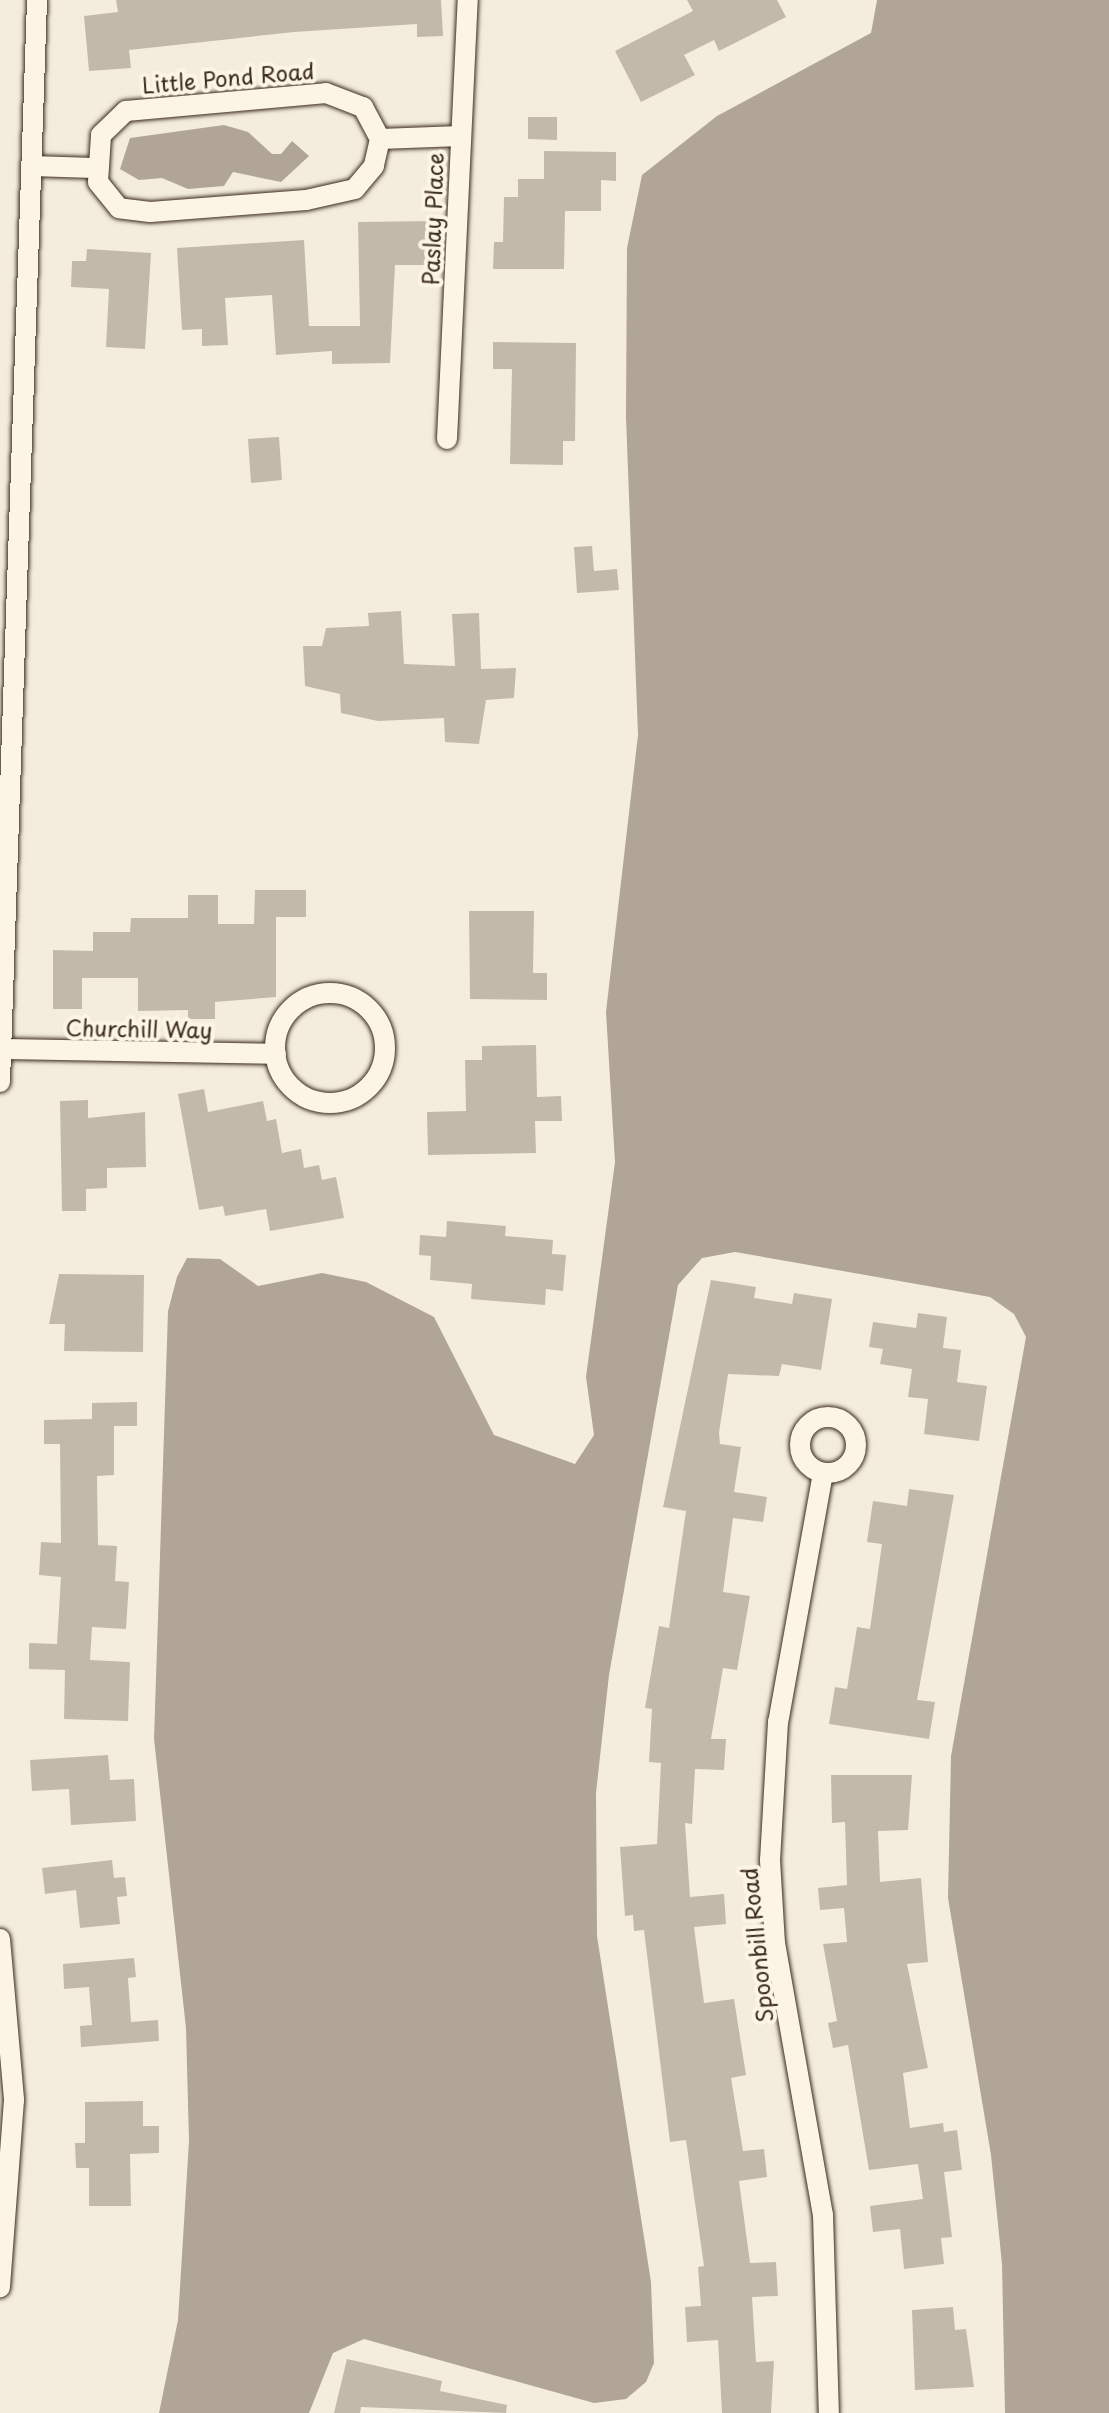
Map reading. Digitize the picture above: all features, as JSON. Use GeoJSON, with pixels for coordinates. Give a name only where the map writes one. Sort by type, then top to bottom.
{"type":"FeatureCollection","features":[{"type":"Feature","properties":{"kind":"street"},"geometry":{"type":"LineString","coordinates":[[0,1082],[37,0]]}},
{"type":"Feature","properties":{"kind":"street","name":"Paslay Place"},"geometry":{"type":"LineString","coordinates":[[447,439],[468,0]]}},
{"type":"Feature","properties":{"kind":"street","name":"Little Pond Road"},"geometry":{"type":"LineString","coordinates":[[94,168],[98,143],[111,121],[144,107],[326,93],[363,107],[380,139]]}},
{"type":"Feature","properties":{"kind":"street"},"geometry":{"type":"LineString","coordinates":[[32,166],[94,168],[106,196],[135,211],[306,200],[340,195],[367,180],[380,139],[460,136]]}},
{"type":"Feature","properties":{"kind":"street"},"geometry":{"type":"LineString","coordinates":[[342,992],[360,999],[379,1028],[374,1082],[345,1104],[317,1102],[292,1088],[276,1054],[291,1006],[305,996],[342,992]]}},
{"type":"Feature","properties":{"kind":"street","name":"Churchill Way"},"geometry":{"type":"LineString","coordinates":[[1,1049],[276,1054]]}},
{"type":"Feature","properties":{"kind":"street","name":"Spoonbill Road"},"geometry":{"type":"LineString","coordinates":[[823,1473],[778,1722],[770,1860],[777,1957],[823,2215],[829,2413]]}},
{"type":"Feature","properties":{"kind":"street"},"geometry":{"type":"LineString","coordinates":[[0,1939],[14,2100],[0,2287]]}},
{"type":"Feature","properties":{"kind":"shaded area"},"geometry":{"type":"Polygon","coordinates":[[[877,0],[1109,0],[1109,2413],[1005,2413],[1002,2264],[991,2155],[948,1898],[951,1756],[1026,1337],[1014,1314],[990,1297],[735,1252],[702,1258],[678,1285],[609,1675],[596,1793],[597,1936],[651,2282],[654,2363],[646,2382],[626,2399],[594,2403],[364,2339],[333,2353],[309,2413],[159,2413],[178,2320],[189,2141],[186,2028],[154,1739],[168,1311],[177,1277],[187,1258],[220,1259],[258,1286],[322,1273],[366,1282],[434,1317],[494,1435],[575,1464],[594,1435],[586,1377],[615,1162],[606,1012],[638,735],[626,417],[627,248],[642,175],[717,116],[871,33],[877,0]]]}},
{"type":"Feature","properties":{"kind":"shaded area"},"geometry":{"type":"Polygon","coordinates":[[[224,125],[248,132],[272,154],[281,154],[292,141],[309,156],[281,182],[233,172],[224,186],[188,189],[162,178],[139,180],[120,169],[130,138],[224,125]]]}},
{"type":"Feature","properties":{"kind":"building"},"geometry":{"type":"Polygon","coordinates":[[[116,0],[441,0],[443,36],[417,37],[417,24],[294,32],[129,50],[131,68],[89,71],[84,16],[118,12],[116,0]]]}},
{"type":"Feature","properties":{"kind":"building"},"geometry":{"type":"Polygon","coordinates":[[[687,0],[777,0],[786,17],[719,51],[714,40],[684,55],[695,75],[641,102],[615,51],[693,11],[687,0]]]}},
{"type":"Feature","properties":{"kind":"building"},"geometry":{"type":"Polygon","coordinates":[[[528,117],[557,117],[557,140],[528,139],[528,117]]]}},
{"type":"Feature","properties":{"kind":"building"},"geometry":{"type":"Polygon","coordinates":[[[544,151],[616,152],[616,181],[601,180],[601,211],[565,211],[564,269],[493,269],[494,242],[503,242],[504,197],[518,197],[518,179],[544,179],[544,151]]]}},
{"type":"Feature","properties":{"kind":"building"},"geometry":{"type":"Polygon","coordinates":[[[434,221],[435,265],[395,265],[390,363],[332,364],[332,351],[276,355],[272,295],[225,298],[228,345],[202,346],[202,329],[182,330],[177,248],[304,240],[309,326],[360,326],[358,222],[434,221]]]}},
{"type":"Feature","properties":{"kind":"building"},"geometry":{"type":"Polygon","coordinates":[[[87,249],[151,253],[145,349],[106,347],[109,289],[71,287],[72,261],[86,261],[87,249]]]}},
{"type":"Feature","properties":{"kind":"building"},"geometry":{"type":"Polygon","coordinates":[[[493,342],[576,343],[575,441],[563,441],[563,465],[510,464],[512,369],[493,369],[493,342]]]}},
{"type":"Feature","properties":{"kind":"building"},"geometry":{"type":"Polygon","coordinates":[[[279,437],[282,480],[251,483],[248,439],[279,437]]]}},
{"type":"Feature","properties":{"kind":"building"},"geometry":{"type":"Polygon","coordinates":[[[592,546],[594,571],[617,569],[619,590],[577,593],[574,547],[592,546]]]}},
{"type":"Feature","properties":{"kind":"building"},"geometry":{"type":"Polygon","coordinates":[[[401,611],[404,664],[455,666],[452,614],[479,613],[481,669],[516,668],[514,698],[486,700],[479,744],[445,742],[444,718],[378,721],[341,713],[340,694],[305,686],[303,646],[322,646],[326,628],[369,626],[368,613],[401,611]]]}},
{"type":"Feature","properties":{"kind":"building"},"geometry":{"type":"Polygon","coordinates":[[[255,890],[306,890],[306,917],[276,917],[276,997],[215,1002],[215,1019],[188,1019],[188,1010],[138,1011],[138,978],[82,978],[82,1009],[53,1009],[53,950],[93,951],[93,932],[130,932],[131,918],[188,918],[188,895],[218,895],[218,924],[254,924],[255,890]]]}},
{"type":"Feature","properties":{"kind":"building"},"geometry":{"type":"Polygon","coordinates":[[[469,911],[534,911],[533,973],[547,973],[547,1000],[470,999],[469,911]]]}},
{"type":"Feature","properties":{"kind":"building"},"geometry":{"type":"Polygon","coordinates":[[[536,1045],[537,1097],[561,1096],[562,1121],[535,1121],[536,1153],[428,1155],[427,1112],[466,1111],[465,1060],[482,1060],[482,1046],[536,1045]]]}},
{"type":"Feature","properties":{"kind":"building"},"geometry":{"type":"Polygon","coordinates":[[[204,1089],[208,1112],[263,1101],[267,1121],[276,1119],[282,1153],[301,1149],[304,1168],[319,1165],[322,1180],[336,1177],[344,1218],[270,1231],[266,1209],[225,1216],[223,1206],[199,1210],[178,1094],[204,1089]]]}},
{"type":"Feature","properties":{"kind":"building"},"geometry":{"type":"Polygon","coordinates":[[[88,1100],[88,1118],[145,1112],[146,1167],[107,1168],[107,1188],[86,1189],[86,1211],[62,1211],[60,1101],[88,1100]]]}},
{"type":"Feature","properties":{"kind":"building"},"geometry":{"type":"Polygon","coordinates":[[[447,1221],[506,1226],[505,1236],[553,1240],[552,1254],[566,1255],[563,1291],[546,1289],[545,1305],[471,1299],[472,1284],[430,1280],[431,1256],[419,1255],[420,1235],[446,1237],[447,1221]]]}},
{"type":"Feature","properties":{"kind":"building"},"geometry":{"type":"Polygon","coordinates":[[[59,1274],[144,1275],[143,1352],[64,1351],[65,1324],[49,1324],[59,1274]]]}},
{"type":"Feature","properties":{"kind":"building"},"geometry":{"type":"Polygon","coordinates":[[[711,1280],[756,1287],[754,1298],[792,1304],[794,1293],[832,1299],[821,1370],[782,1364],[779,1376],[728,1374],[719,1433],[720,1444],[741,1447],[734,1492],[767,1497],[763,1522],[733,1518],[723,1592],[750,1596],[737,1670],[723,1668],[711,1739],[726,1739],[724,1770],[695,1769],[692,1824],[685,1823],[690,1897],[724,1894],[726,1924],[694,1927],[704,2003],[734,1999],[746,2075],[731,2078],[743,2151],[764,2149],[767,2177],[739,2181],[750,2263],[776,2262],[778,2296],[752,2297],[756,2362],[774,2361],[771,2413],[722,2413],[718,2340],[687,2342],[685,2307],[701,2306],[698,2267],[704,2266],[686,2140],[670,2142],[644,1930],[634,1931],[633,1915],[625,1916],[620,1847],[657,1844],[661,1763],[649,1762],[652,1709],[645,1708],[659,1626],[669,1628],[686,1511],[663,1507],[711,1280]]]}},
{"type":"Feature","properties":{"kind":"building"},"geometry":{"type":"Polygon","coordinates":[[[918,1313],[947,1317],[943,1348],[961,1350],[957,1382],[987,1386],[979,1441],[924,1434],[928,1399],[908,1397],[912,1369],[880,1364],[883,1349],[869,1347],[873,1322],[916,1328],[918,1313]]]}},
{"type":"Feature","properties":{"kind":"building"},"geometry":{"type":"Polygon","coordinates":[[[137,1402],[137,1426],[114,1426],[114,1475],[97,1476],[98,1545],[117,1546],[115,1581],[129,1582],[126,1629],[92,1627],[90,1660],[130,1662],[128,1721],[64,1719],[65,1670],[29,1669],[29,1643],[57,1644],[61,1577],[39,1575],[41,1542],[61,1543],[60,1444],[44,1444],[44,1420],[92,1419],[92,1403],[137,1402]]]}},
{"type":"Feature","properties":{"kind":"building"},"geometry":{"type":"Polygon","coordinates":[[[909,1489],[954,1495],[917,1700],[935,1702],[929,1739],[829,1724],[835,1687],[847,1689],[857,1627],[870,1629],[882,1544],[867,1542],[873,1501],[907,1506],[909,1489]]]}},
{"type":"Feature","properties":{"kind":"building"},"geometry":{"type":"Polygon","coordinates":[[[108,1755],[110,1780],[134,1779],[136,1821],[71,1825],[69,1789],[32,1791],[30,1760],[108,1755]]]}},
{"type":"Feature","properties":{"kind":"building"},"geometry":{"type":"Polygon","coordinates":[[[831,1775],[912,1775],[908,1830],[878,1831],[880,1882],[921,1878],[928,1962],[907,1964],[928,2068],[903,2073],[910,2128],[943,2123],[944,2132],[957,2130],[962,2170],[944,2172],[952,2237],[941,2238],[944,2264],[904,2269],[900,2229],[873,2232],[870,2206],[923,2199],[918,2164],[869,2170],[848,2045],[833,2048],[828,2023],[837,2021],[823,1944],[847,1942],[844,1908],[820,1910],[818,1888],[847,1885],[845,1822],[832,1823],[831,1775]]]}},
{"type":"Feature","properties":{"kind":"building"},"geometry":{"type":"Polygon","coordinates":[[[112,1860],[114,1878],[125,1877],[127,1896],[117,1897],[120,1924],[80,1928],[76,1890],[45,1894],[42,1868],[112,1860]]]}},
{"type":"Feature","properties":{"kind":"building"},"geometry":{"type":"Polygon","coordinates":[[[134,1958],[136,1977],[128,1978],[131,2022],[158,2020],[159,2041],[81,2047],[80,2026],[92,2025],[89,1987],[64,1989],[63,1964],[134,1958]]]}},
{"type":"Feature","properties":{"kind":"building"},"geometry":{"type":"Polygon","coordinates":[[[143,2101],[143,2126],[159,2126],[159,2153],[130,2154],[131,2206],[89,2206],[89,2168],[76,2168],[75,2143],[85,2143],[85,2102],[143,2101]]]}},
{"type":"Feature","properties":{"kind":"building"},"geometry":{"type":"Polygon","coordinates":[[[953,2307],[955,2330],[966,2329],[974,2387],[915,2390],[912,2310],[953,2307]]]}},
{"type":"Feature","properties":{"kind":"building"},"geometry":{"type":"Polygon","coordinates":[[[347,2359],[442,2381],[440,2391],[507,2405],[506,2413],[361,2407],[360,2413],[334,2413],[347,2359]]]}}]}
